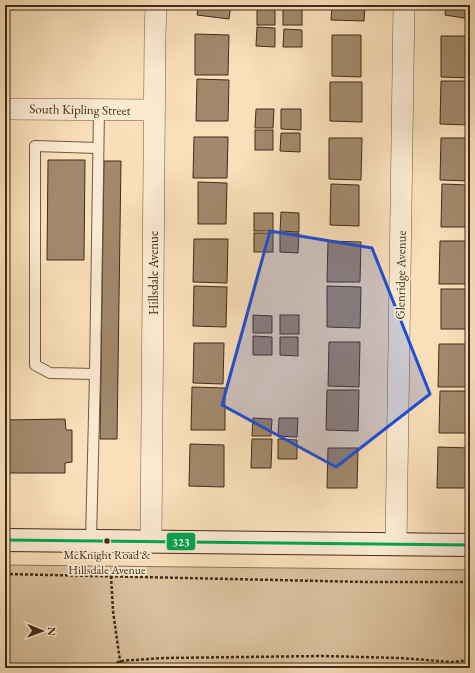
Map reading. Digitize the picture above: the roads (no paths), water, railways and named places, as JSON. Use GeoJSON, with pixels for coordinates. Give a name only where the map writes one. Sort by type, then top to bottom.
{"type":"FeatureCollection","features":[{"type":"Feature","properties":{"kind":"main road"},"geometry":{"type":"LineString","coordinates":[[5,540],[470,545]]}},
{"type":"Feature","properties":{"kind":"street","name":"Hillsdale Avenue"},"geometry":{"type":"LineString","coordinates":[[151,541],[156,5]]}},
{"type":"Feature","properties":{"kind":"street","name":"Glenridge Avenue"},"geometry":{"type":"LineString","coordinates":[[396,544],[404,5]]}},
{"type":"Feature","properties":{"kind":"street","name":"South Kipling Street"},"geometry":{"type":"LineString","coordinates":[[5,108],[154,110]]}},
{"type":"Feature","properties":{"kind":"lane"},"geometry":{"type":"LineString","coordinates":[[91,540],[99,110]]}},
{"type":"Feature","properties":{"kind":"lane"},"geometry":{"type":"LineString","coordinates":[[95,374],[50,373],[35,365],[35,146],[98,148]]}},
{"type":"Feature","properties":{"kind":"place","name":"McKnight Road & Hillsdale Avenue"},"geometry":{"type":"Point","coordinates":[107,541]}}]}
